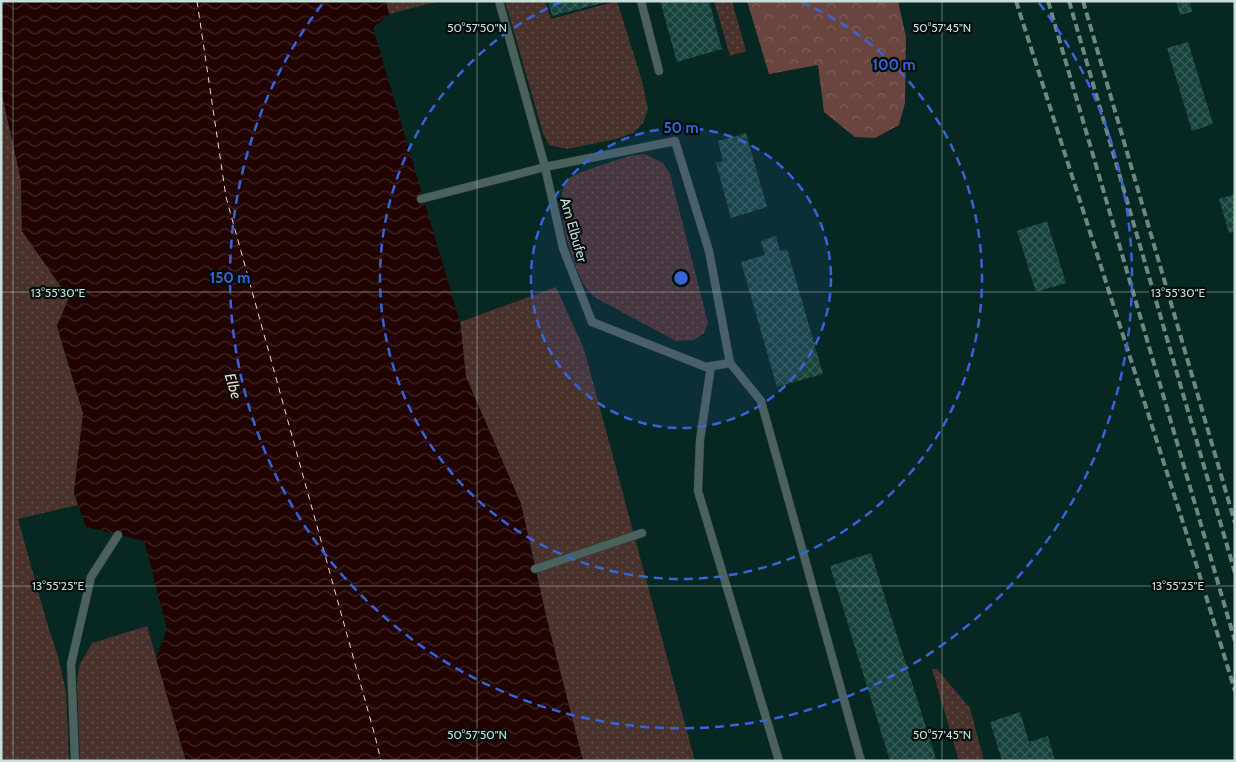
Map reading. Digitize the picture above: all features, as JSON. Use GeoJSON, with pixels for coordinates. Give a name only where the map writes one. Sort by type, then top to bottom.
{"type":"FeatureCollection","features":[{"type":"Feature","properties":{"kind":"lane","name":"Am Elbufer"},"geometry":{"type":"LineString","coordinates":[[499,1],[545,168],[563,248],[592,322],[706,367],[730,363]]}},
{"type":"Feature","properties":{"kind":"lane"},"geometry":{"type":"LineString","coordinates":[[641,1],[659,71]]}},
{"type":"Feature","properties":{"kind":"lane"},"geometry":{"type":"LineString","coordinates":[[421,198],[545,168],[675,141],[709,251],[730,363],[761,401],[860,761]]}},
{"type":"Feature","properties":{"kind":"lane"},"geometry":{"type":"LineString","coordinates":[[711,366],[700,440],[698,491],[779,761]]}},
{"type":"Feature","properties":{"kind":"lane"},"geometry":{"type":"LineString","coordinates":[[535,568],[642,533]]}},
{"type":"Feature","properties":{"kind":"lane"},"geometry":{"type":"LineString","coordinates":[[74,761],[71,664],[91,577],[118,534]]}},
{"type":"Feature","properties":{"kind":"shaded area"},"geometry":{"type":"Polygon","coordinates":[[[386,1],[440,1],[389,14],[386,1]]]}},
{"type":"Feature","properties":{"kind":"shaded area"},"geometry":{"type":"Polygon","coordinates":[[[505,1],[545,1],[551,19],[617,1],[642,81],[648,109],[643,123],[633,133],[616,139],[567,149],[549,145],[543,133],[505,1]]]}},
{"type":"Feature","properties":{"kind":"shaded area"},"geometry":{"type":"Polygon","coordinates":[[[714,1],[732,1],[746,51],[730,56],[714,1]]]}},
{"type":"Feature","properties":{"kind":"shaded area"},"geometry":{"type":"Polygon","coordinates":[[[1,90],[21,180],[22,231],[69,298],[57,326],[83,413],[74,493],[78,505],[18,519],[57,653],[66,691],[69,761],[1,761],[1,90]]]}},
{"type":"Feature","properties":{"kind":"shaded area"},"geometry":{"type":"Polygon","coordinates":[[[645,154],[663,163],[670,174],[708,323],[704,333],[694,340],[676,341],[594,297],[584,285],[579,275],[565,232],[562,201],[563,189],[568,179],[587,170],[629,156],[645,154]]]}},
{"type":"Feature","properties":{"kind":"shaded area"},"geometry":{"type":"Polygon","coordinates":[[[556,287],[584,349],[695,761],[583,761],[547,620],[521,504],[466,377],[460,322],[556,287]]]}},
{"type":"Feature","properties":{"kind":"shaded area"},"geometry":{"type":"Polygon","coordinates":[[[147,626],[186,761],[80,761],[77,683],[79,666],[92,643],[147,626]]]}},
{"type":"Feature","properties":{"kind":"shaded area"},"geometry":{"type":"Polygon","coordinates":[[[932,669],[937,669],[970,708],[984,761],[959,761],[932,669]]]}},
{"type":"Feature","properties":{"kind":"green space"},"geometry":{"type":"Polygon","coordinates":[[[747,1],[898,1],[906,37],[905,103],[899,125],[875,138],[855,137],[824,112],[818,65],[769,74],[747,1]]]}},
{"type":"Feature","properties":{"kind":"water","name":"Elbe"},"geometry":{"type":"Polygon","coordinates":[[[1,1],[386,1],[389,14],[373,28],[460,322],[466,377],[521,504],[547,620],[583,761],[186,761],[156,658],[167,629],[144,541],[86,527],[74,493],[83,413],[57,326],[69,298],[22,231],[21,180],[1,90],[1,1]]]}},
{"type":"Feature","properties":{"kind":"building"},"geometry":{"type":"Polygon","coordinates":[[[548,1],[605,1],[606,2],[552,16],[548,1]]]}},
{"type":"Feature","properties":{"kind":"building"},"geometry":{"type":"Polygon","coordinates":[[[660,1],[709,1],[722,49],[677,62],[660,1]]]}},
{"type":"Feature","properties":{"kind":"building"},"geometry":{"type":"Polygon","coordinates":[[[1176,1],[1190,1],[1192,12],[1180,15],[1176,1]]]}},
{"type":"Feature","properties":{"kind":"building"},"geometry":{"type":"Polygon","coordinates":[[[1188,42],[1213,124],[1192,131],[1167,48],[1188,42]]]}},
{"type":"Feature","properties":{"kind":"building"},"geometry":{"type":"Polygon","coordinates":[[[746,133],[767,207],[731,218],[716,163],[723,161],[718,141],[746,133]]]}},
{"type":"Feature","properties":{"kind":"building"},"geometry":{"type":"Polygon","coordinates":[[[1235,194],[1235,231],[1229,233],[1219,199],[1235,194]]]}},
{"type":"Feature","properties":{"kind":"building"},"geometry":{"type":"Polygon","coordinates":[[[1047,221],[1066,283],[1036,292],[1017,231],[1047,221]]]}},
{"type":"Feature","properties":{"kind":"building"},"geometry":{"type":"Polygon","coordinates":[[[776,236],[780,251],[787,249],[823,374],[777,387],[741,262],[765,255],[761,241],[776,236]]]}},
{"type":"Feature","properties":{"kind":"building"},"geometry":{"type":"Polygon","coordinates":[[[871,553],[936,759],[931,761],[890,761],[830,566],[871,553]]]}},
{"type":"Feature","properties":{"kind":"building"},"geometry":{"type":"Polygon","coordinates":[[[1020,712],[1029,742],[1048,736],[1055,761],[1002,761],[990,722],[1020,712]]]}},
{"type":"Feature","properties":{"kind":"ferry route"},"geometry":{"type":"LineString","coordinates":[[197,1],[226,197],[381,761]]}},
{"type":"Feature","properties":{"kind":"railway"},"geometry":{"type":"LineString","coordinates":[[1016,1],[1235,691]]}},
{"type":"Feature","properties":{"kind":"railway"},"geometry":{"type":"LineString","coordinates":[[1048,1],[1235,641]]}},
{"type":"Feature","properties":{"kind":"railway"},"geometry":{"type":"LineString","coordinates":[[1069,1],[1235,573]]}},
{"type":"Feature","properties":{"kind":"railway"},"geometry":{"type":"LineString","coordinates":[[1083,1],[1235,523]]}}]}
